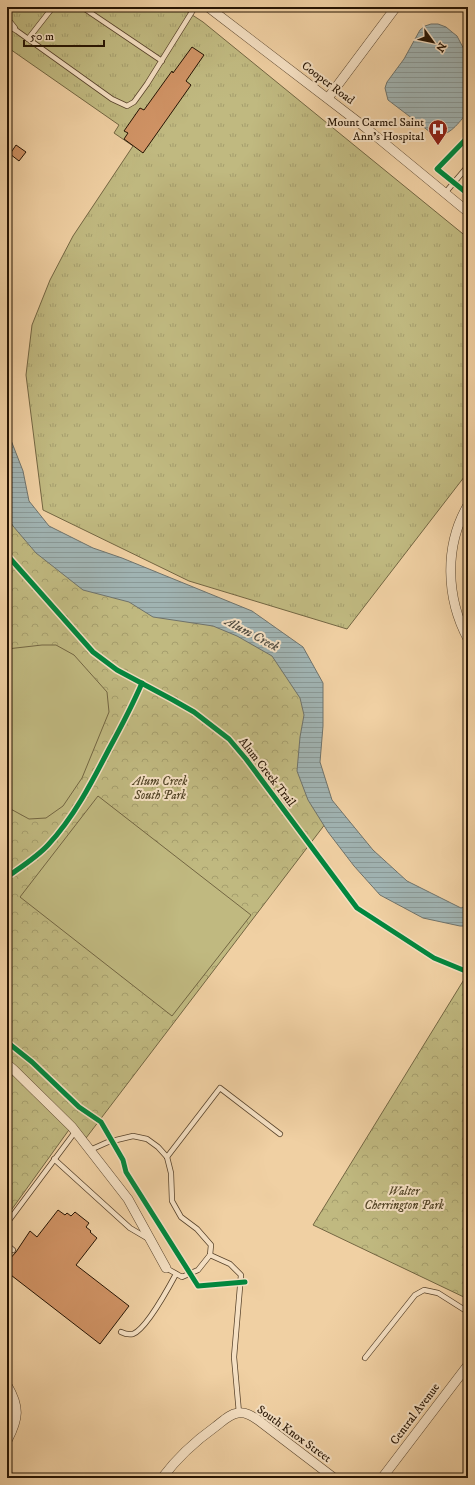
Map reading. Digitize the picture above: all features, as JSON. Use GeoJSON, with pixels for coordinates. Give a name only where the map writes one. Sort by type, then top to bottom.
{"type":"FeatureCollection","features":[{"type":"Feature","properties":{"kind":"street","name":"Cooper Road"},"geometry":{"type":"LineString","coordinates":[[208,7],[328,98],[468,212]]}},
{"type":"Feature","properties":{"kind":"street"},"geometry":{"type":"LineString","coordinates":[[328,98],[396,7]]}},
{"type":"Feature","properties":{"kind":"street"},"geometry":{"type":"LineString","coordinates":[[468,505],[462,515],[453,544],[450,575],[454,603],[468,639]]}},
{"type":"Feature","properties":{"kind":"street"},"geometry":{"type":"LineString","coordinates":[[7,1064],[75,1132],[90,1151],[128,1200],[166,1268]]}},
{"type":"Feature","properties":{"kind":"street","name":"Central Avenue"},"geometry":{"type":"LineString","coordinates":[[382,1478],[468,1365]]}},
{"type":"Feature","properties":{"kind":"street"},"geometry":{"type":"LineString","coordinates":[[7,1384],[16,1403],[17,1411],[14,1427],[7,1441]]}},
{"type":"Feature","properties":{"kind":"street"},"geometry":{"type":"LineString","coordinates":[[162,1478],[181,1454],[200,1437],[228,1417],[239,1413]]}},
{"type":"Feature","properties":{"kind":"street","name":"South Knox Street"},"geometry":{"type":"LineString","coordinates":[[239,1413],[249,1414],[258,1420],[334,1478]]}},
{"type":"Feature","properties":{"kind":"lane"},"geometry":{"type":"LineString","coordinates":[[28,39],[53,7]]}},
{"type":"Feature","properties":{"kind":"lane"},"geometry":{"type":"LineString","coordinates":[[82,7],[162,61]]}},
{"type":"Feature","properties":{"kind":"lane"},"geometry":{"type":"LineString","coordinates":[[7,26],[17,31],[112,98],[127,106],[134,102],[162,61],[195,7]]}},
{"type":"Feature","properties":{"kind":"lane"},"geometry":{"type":"LineString","coordinates":[[7,18],[17,31]]}},
{"type":"Feature","properties":{"kind":"lane"},"geometry":{"type":"LineString","coordinates":[[445,193],[468,166]]}},
{"type":"Feature","properties":{"kind":"lane"},"geometry":{"type":"LineString","coordinates":[[167,1157],[220,1088],[280,1134]]}},
{"type":"Feature","properties":{"kind":"lane"},"geometry":{"type":"LineString","coordinates":[[7,1222],[75,1132]]}},
{"type":"Feature","properties":{"kind":"lane"},"geometry":{"type":"LineString","coordinates":[[90,1151],[108,1142],[133,1136],[147,1139],[158,1147],[167,1157],[171,1173],[172,1201],[181,1217],[197,1229],[211,1245],[210,1254],[198,1270],[182,1277],[166,1268]]}},
{"type":"Feature","properties":{"kind":"lane"},"geometry":{"type":"LineString","coordinates":[[54,1159],[130,1228],[150,1240]]}},
{"type":"Feature","properties":{"kind":"lane"},"geometry":{"type":"LineString","coordinates":[[7,1245],[13,1250]]}},
{"type":"Feature","properties":{"kind":"lane"},"geometry":{"type":"LineString","coordinates":[[210,1254],[230,1264],[241,1275],[234,1357],[239,1413]]}},
{"type":"Feature","properties":{"kind":"lane"},"geometry":{"type":"LineString","coordinates":[[121,1332],[127,1335],[138,1331],[155,1310],[176,1274]]}},
{"type":"Feature","properties":{"kind":"lane"},"geometry":{"type":"LineString","coordinates":[[365,1358],[415,1295],[424,1290],[438,1293],[468,1312]]}},
{"type":"Feature","properties":{"kind":"green space"},"geometry":{"type":"Polygon","coordinates":[[[7,7],[180,7],[203,22],[468,238],[468,472],[347,629],[189,581],[43,510],[26,375],[32,325],[50,280],[73,236],[133,146],[114,133],[119,125],[7,47],[7,7]]]}},
{"type":"Feature","properties":{"kind":"green space","name":"Alum Creek South Park"},"geometry":{"type":"Polygon","coordinates":[[[16,511],[282,649],[315,698],[312,768],[332,815],[83,1142],[71,1127],[7,1216],[7,521],[16,511]]]}},
{"type":"Feature","properties":{"kind":"green space"},"geometry":{"type":"Polygon","coordinates":[[[56,645],[74,655],[107,692],[109,712],[82,778],[63,806],[46,818],[29,819],[7,807],[7,649],[56,645]]]}},
{"type":"Feature","properties":{"kind":"green space"},"geometry":{"type":"Polygon","coordinates":[[[98,796],[251,915],[172,1016],[20,897],[98,796]]]}},
{"type":"Feature","properties":{"kind":"green space","name":"Walter Cherrington Park"},"geometry":{"type":"Polygon","coordinates":[[[468,973],[468,1299],[313,1225],[468,973]]]}},
{"type":"Feature","properties":{"kind":"water"},"geometry":{"type":"Polygon","coordinates":[[[431,24],[438,24],[446,27],[457,36],[468,57],[468,112],[449,132],[440,135],[434,135],[388,100],[385,88],[387,82],[404,59],[420,30],[431,24]]]}},
{"type":"Feature","properties":{"kind":"water","name":"Alum Creek"},"geometry":{"type":"Polygon","coordinates":[[[7,430],[23,471],[29,501],[49,526],[93,548],[122,558],[252,611],[303,647],[323,683],[323,726],[320,762],[332,800],[373,850],[407,881],[461,908],[468,905],[468,926],[460,926],[423,918],[380,895],[354,866],[328,832],[308,800],[297,771],[300,737],[304,715],[300,698],[272,656],[237,636],[213,626],[153,617],[129,602],[83,590],[36,553],[13,526],[7,516],[7,430]]]}},
{"type":"Feature","properties":{"kind":"building"},"geometry":{"type":"Polygon","coordinates":[[[192,47],[204,55],[186,81],[191,85],[143,153],[124,139],[128,133],[124,131],[140,108],[144,110],[172,71],[173,73],[192,47]]]}},
{"type":"Feature","properties":{"kind":"building"},"geometry":{"type":"Polygon","coordinates":[[[16,145],[26,152],[19,161],[10,154],[16,145]]]}},
{"type":"Feature","properties":{"kind":"building"},"geometry":{"type":"Polygon","coordinates":[[[58,1210],[65,1215],[67,1213],[71,1216],[75,1212],[89,1223],[86,1227],[97,1238],[76,1265],[129,1306],[100,1344],[7,1272],[7,1262],[16,1252],[30,1231],[37,1237],[58,1210]]]}},
{"type":"Feature","properties":{"kind":"cycle path"},"geometry":{"type":"LineString","coordinates":[[468,137],[437,169],[468,194]]}},
{"type":"Feature","properties":{"kind":"cycle path","name":"Alum Creek Trail"},"geometry":{"type":"LineString","coordinates":[[7,555],[93,652],[117,670],[194,712],[229,739],[246,759],[357,908],[434,958],[468,972]]}},
{"type":"Feature","properties":{"kind":"cycle path"},"geometry":{"type":"LineString","coordinates":[[7,877],[29,862],[44,849],[66,823],[96,774],[142,683]]}},
{"type":"Feature","properties":{"kind":"cycle path"},"geometry":{"type":"LineString","coordinates":[[7,1042],[32,1062],[79,1107],[101,1122],[123,1160],[126,1172],[198,1286],[245,1282]]}},
{"type":"Feature","properties":{"kind":"place","name":"Mount Carmel Saint Ann's Hospital"},"geometry":{"type":"Point","coordinates":[438,146]}}]}
